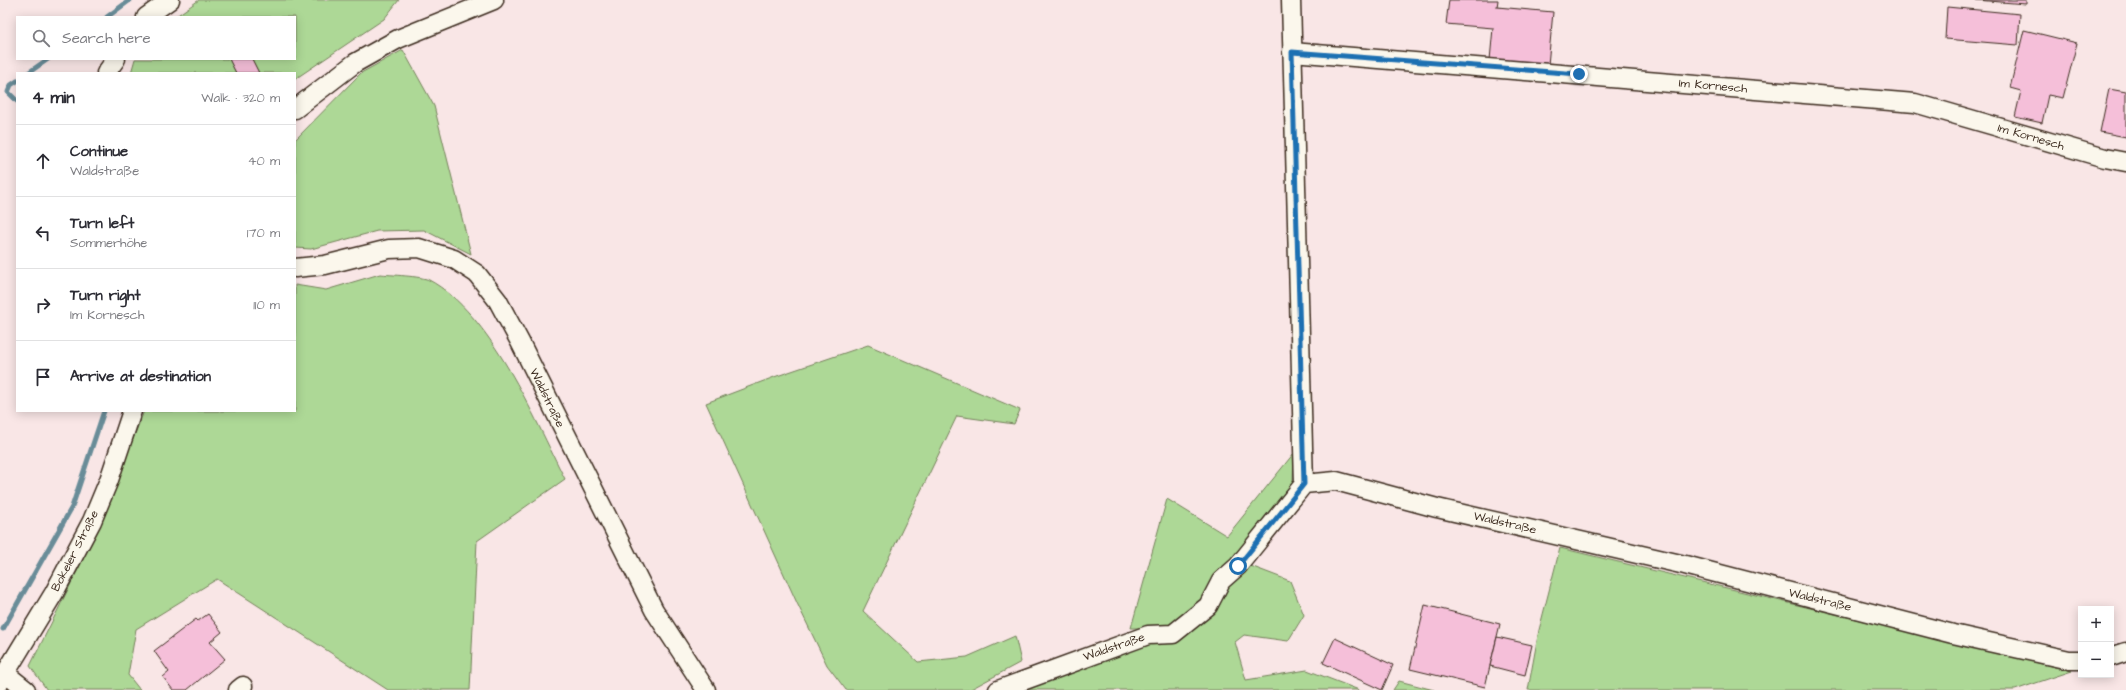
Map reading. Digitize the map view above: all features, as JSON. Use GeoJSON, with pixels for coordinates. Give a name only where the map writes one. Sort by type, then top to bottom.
{"type":"FeatureCollection","features":[{"type":"Feature","properties":{"kind":"street"},"geometry":{"type":"LineString","coordinates":[[147,16],[170,0]]}},
{"type":"Feature","properties":{"kind":"street"},"geometry":{"type":"LineString","coordinates":[[296,108],[355,64],[398,39],[494,0]]}},
{"type":"Feature","properties":{"kind":"street"},"geometry":{"type":"LineString","coordinates":[[1291,0],[1304,484]]}},
{"type":"Feature","properties":{"kind":"street","name":"Im Kornesch"},"geometry":{"type":"LineString","coordinates":[[1292,52],[1915,103],[2105,158],[2126,162]]}},
{"type":"Feature","properties":{"kind":"street"},"geometry":{"type":"LineString","coordinates":[[107,72],[115,60]]}},
{"type":"Feature","properties":{"kind":"street","name":"Waldstraße"},"geometry":{"type":"LineString","coordinates":[[296,268],[325,265],[389,249],[419,248],[454,259],[477,274],[498,301],[520,342],[654,610],[706,690]]}},
{"type":"Feature","properties":{"kind":"street","name":"Bokeler Straße"},"geometry":{"type":"LineString","coordinates":[[3,678],[54,593],[92,521],[109,480],[132,412]]}},
{"type":"Feature","properties":{"kind":"street","name":"Waldstraße"},"geometry":{"type":"LineString","coordinates":[[998,690],[1148,635],[1173,634],[1208,606],[1222,580],[1238,566],[1304,484],[1336,481],[1437,508],[1685,565],[1953,634],[2069,660],[2078,660]]}},
{"type":"Feature","properties":{"kind":"street"},"geometry":{"type":"LineString","coordinates":[[2114,656],[2126,652]]}},
{"type":"Feature","properties":{"kind":"street"},"geometry":{"type":"LineString","coordinates":[[3,678],[26,690]]}},
{"type":"Feature","properties":{"kind":"green space"},"geometry":{"type":"Polygon","coordinates":[[[199,0],[399,0],[384,19],[296,78],[296,72],[131,72],[135,60],[296,60],[296,16],[176,16],[199,0]]]}},
{"type":"Feature","properties":{"kind":"green space"},"geometry":{"type":"Polygon","coordinates":[[[403,50],[434,106],[471,254],[424,230],[377,231],[311,249],[296,248],[296,139],[361,73],[403,50]]]}},
{"type":"Feature","properties":{"kind":"green space"},"geometry":{"type":"Polygon","coordinates":[[[380,274],[429,280],[451,296],[472,316],[491,341],[509,369],[565,479],[477,541],[470,690],[388,690],[217,579],[136,629],[128,675],[140,690],[47,690],[30,666],[96,533],[144,412],[296,412],[296,285],[326,290],[380,274]]]}},
{"type":"Feature","properties":{"kind":"green space"},"geometry":{"type":"Polygon","coordinates":[[[868,345],[1020,410],[1014,424],[957,416],[863,611],[918,662],[967,657],[1015,636],[1021,662],[969,690],[846,690],[827,665],[797,603],[706,403],[777,376],[868,345]]]}},
{"type":"Feature","properties":{"kind":"green space"},"geometry":{"type":"Polygon","coordinates":[[[1294,453],[1293,482],[1235,562],[1202,601],[1170,628],[1131,628],[1167,499],[1227,536],[1294,453]]]}},
{"type":"Feature","properties":{"kind":"green space"},"geometry":{"type":"Polygon","coordinates":[[[1560,548],[2072,671],[2015,690],[1528,690],[1539,630],[1560,548]]]}},
{"type":"Feature","properties":{"kind":"green space"},"geometry":{"type":"Polygon","coordinates":[[[1248,565],[1290,581],[1304,615],[1288,641],[1244,635],[1235,642],[1246,680],[1307,670],[1359,690],[1023,690],[1148,643],[1226,586],[1248,565]]]}},
{"type":"Feature","properties":{"kind":"green space"},"geometry":{"type":"Polygon","coordinates":[[[1399,681],[1434,690],[1393,690],[1399,681]]]}},
{"type":"Feature","properties":{"kind":"building"},"geometry":{"type":"Polygon","coordinates":[[[1449,0],[1498,0],[1497,7],[1553,12],[1548,65],[1490,60],[1493,28],[1446,24],[1449,0]]]}},
{"type":"Feature","properties":{"kind":"building"},"geometry":{"type":"Polygon","coordinates":[[[1976,0],[2026,0],[2026,4],[1976,0]]]}},
{"type":"Feature","properties":{"kind":"building"},"geometry":{"type":"Polygon","coordinates":[[[1947,7],[2020,14],[2018,45],[1945,39],[1947,7]]]}},
{"type":"Feature","properties":{"kind":"building"},"geometry":{"type":"Polygon","coordinates":[[[2024,30],[2077,43],[2063,98],[2048,95],[2042,123],[2015,117],[2021,91],[2010,88],[2024,30]]]}},
{"type":"Feature","properties":{"kind":"building"},"geometry":{"type":"Polygon","coordinates":[[[230,60],[252,60],[258,72],[236,72],[230,60]]]}},
{"type":"Feature","properties":{"kind":"building"},"geometry":{"type":"Polygon","coordinates":[[[2109,89],[2126,92],[2126,137],[2100,132],[2109,89]]]}},
{"type":"Feature","properties":{"kind":"building"},"geometry":{"type":"Polygon","coordinates":[[[1425,605],[1500,624],[1485,687],[1410,669],[1425,605]]]}},
{"type":"Feature","properties":{"kind":"building"},"geometry":{"type":"Polygon","coordinates":[[[208,614],[222,632],[210,642],[225,659],[187,690],[173,690],[163,677],[169,672],[154,651],[196,619],[198,621],[208,614]]]}},
{"type":"Feature","properties":{"kind":"building"},"geometry":{"type":"Polygon","coordinates":[[[1497,637],[1532,645],[1525,675],[1490,666],[1497,637]]]}},
{"type":"Feature","properties":{"kind":"building"},"geometry":{"type":"Polygon","coordinates":[[[1335,638],[1393,665],[1382,690],[1323,663],[1335,638]]]}},
{"type":"Feature","properties":{"kind":"waterway"},"geometry":{"type":"LineString","coordinates":[[108,16],[130,0]]}},
{"type":"Feature","properties":{"kind":"waterway"},"geometry":{"type":"LineString","coordinates":[[29,72],[47,60]]}},
{"type":"Feature","properties":{"kind":"waterway"},"geometry":{"type":"LineString","coordinates":[[16,82],[11,85],[8,92],[16,100]]}},
{"type":"Feature","properties":{"kind":"waterway"},"geometry":{"type":"LineString","coordinates":[[3,629],[72,507],[104,412]]}},
{"type":"Feature","properties":{"kind":"route"},"geometry":{"type":"LineString","coordinates":[[1238,566],[1304,484],[1292,52],[1579,74]]}}]}
